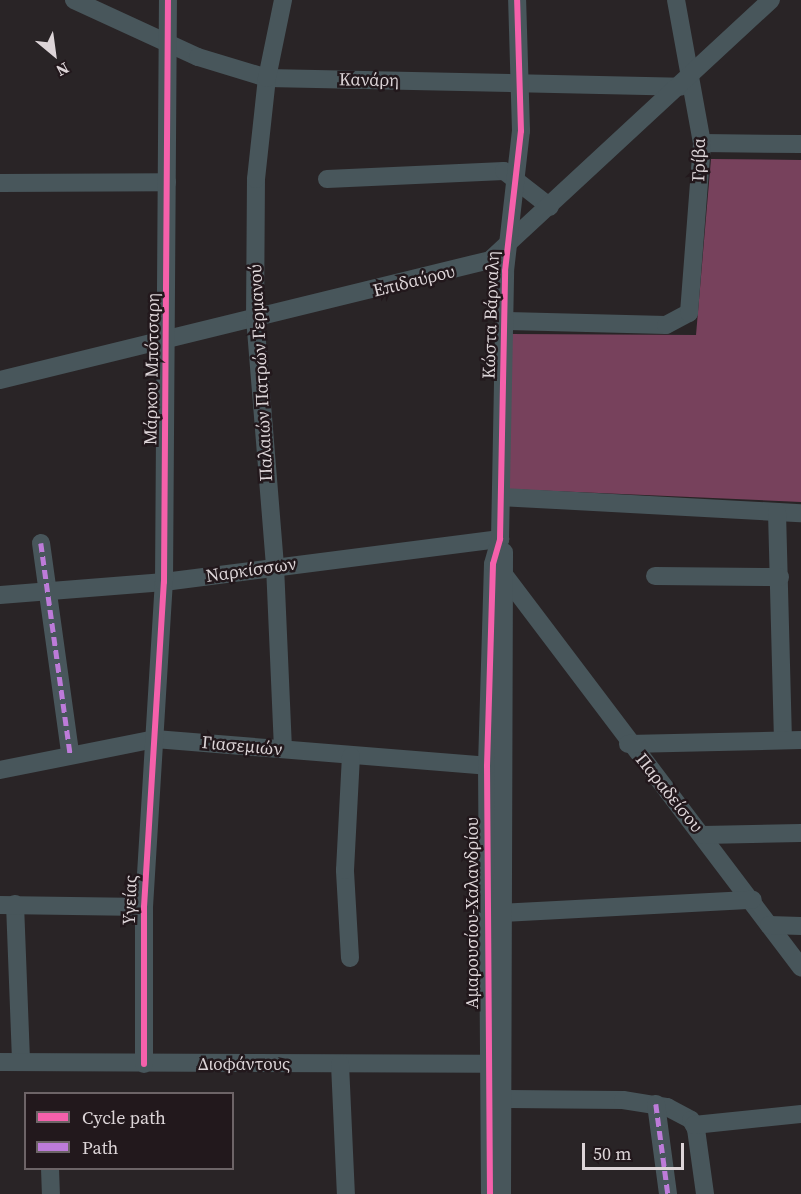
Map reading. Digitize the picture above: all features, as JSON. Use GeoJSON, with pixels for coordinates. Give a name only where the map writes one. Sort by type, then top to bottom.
{"type":"FeatureCollection","features":[{"type":"Feature","properties":{"kind":"street","name":"Κανάρη"},"geometry":{"type":"LineString","coordinates":[[74,0],[168,44],[267,78],[686,82]]}},
{"type":"Feature","properties":{"kind":"street","name":"Μάρκου Μπότσαρη"},"geometry":{"type":"LineString","coordinates":[[155,739],[164,582],[168,341],[168,0]]}},
{"type":"Feature","properties":{"kind":"street","name":"Παλαιών Πατρών Γερμανού"},"geometry":{"type":"LineString","coordinates":[[283,0],[267,78],[256,179],[255,320],[275,566],[283,749]]}},
{"type":"Feature","properties":{"kind":"street","name":"Κώστα Βάρναλη"},"geometry":{"type":"LineString","coordinates":[[504,619],[505,576],[500,538],[505,271],[522,82],[517,0]]}},
{"type":"Feature","properties":{"kind":"street","name":"Γρίβα"},"geometry":{"type":"LineString","coordinates":[[504,321],[666,325],[684,320],[692,305],[702,143],[686,82],[676,0]]}},
{"type":"Feature","properties":{"kind":"street","name":"Επιδαύρου"},"geometry":{"type":"LineString","coordinates":[[0,380],[480,265],[508,246],[686,82],[771,0]]}},
{"type":"Feature","properties":{"kind":"street"},"geometry":{"type":"LineString","coordinates":[[702,143],[801,144]]}},
{"type":"Feature","properties":{"kind":"street"},"geometry":{"type":"LineString","coordinates":[[327,179],[504,171],[514,176],[550,207]]}},
{"type":"Feature","properties":{"kind":"street"},"geometry":{"type":"LineString","coordinates":[[0,183],[167,182]]}},
{"type":"Feature","properties":{"kind":"street"},"geometry":{"type":"LineString","coordinates":[[480,265],[505,271]]}},
{"type":"Feature","properties":{"kind":"street"},"geometry":{"type":"LineString","coordinates":[[501,496],[801,513]]}},
{"type":"Feature","properties":{"kind":"street"},"geometry":{"type":"LineString","coordinates":[[628,744],[792,740],[777,512]]}},
{"type":"Feature","properties":{"kind":"street","name":"Κώστα Βάρναλη"},"geometry":{"type":"LineString","coordinates":[[490,631],[493,564],[500,538]]}},
{"type":"Feature","properties":{"kind":"street","name":"Ναρκίσσων"},"geometry":{"type":"LineString","coordinates":[[0,595],[164,582],[500,538]]}},
{"type":"Feature","properties":{"kind":"street"},"geometry":{"type":"LineString","coordinates":[[40,543],[70,753]]}},
{"type":"Feature","properties":{"kind":"street","name":"Παραδείσου"},"geometry":{"type":"LineString","coordinates":[[505,576],[628,744],[703,835],[801,968]]}},
{"type":"Feature","properties":{"kind":"street"},"geometry":{"type":"LineString","coordinates":[[655,576],[780,578]]}},
{"type":"Feature","properties":{"kind":"street"},"geometry":{"type":"LineString","coordinates":[[490,631],[504,619],[536,619]]}},
{"type":"Feature","properties":{"kind":"street","name":"Αμαρουσίου-Χαλανδρίου"},"geometry":{"type":"LineString","coordinates":[[502,1194],[501,913],[504,619]]}},
{"type":"Feature","properties":{"kind":"street","name":"Αμαρουσίου-Χαλανδρίου"},"geometry":{"type":"LineString","coordinates":[[490,631],[487,766],[487,1064],[490,1194]]}},
{"type":"Feature","properties":{"kind":"street","name":"Γιασεμιών"},"geometry":{"type":"LineString","coordinates":[[0,770],[70,753],[155,739],[487,766]]}},
{"type":"Feature","properties":{"kind":"street","name":"Υγείας"},"geometry":{"type":"LineString","coordinates":[[144,1064],[144,907],[155,739]]}},
{"type":"Feature","properties":{"kind":"street"},"geometry":{"type":"LineString","coordinates":[[350,958],[345,870],[351,756]]}},
{"type":"Feature","properties":{"kind":"street"},"geometry":{"type":"LineString","coordinates":[[703,835],[801,833]]}},
{"type":"Feature","properties":{"kind":"street"},"geometry":{"type":"LineString","coordinates":[[501,913],[753,900]]}},
{"type":"Feature","properties":{"kind":"street"},"geometry":{"type":"LineString","coordinates":[[21,1062],[8,905],[144,907]]}},
{"type":"Feature","properties":{"kind":"street"},"geometry":{"type":"LineString","coordinates":[[769,925],[801,926]]}},
{"type":"Feature","properties":{"kind":"street","name":"Διοφάντους"},"geometry":{"type":"LineString","coordinates":[[0,1062],[487,1064]]}},
{"type":"Feature","properties":{"kind":"street"},"geometry":{"type":"LineString","coordinates":[[340,1064],[346,1194]]}},
{"type":"Feature","properties":{"kind":"street"},"geometry":{"type":"LineString","coordinates":[[503,1099],[656,1104],[686,1116],[694,1125],[705,1194]]}},
{"type":"Feature","properties":{"kind":"street"},"geometry":{"type":"LineString","coordinates":[[656,1104],[669,1194]]}},
{"type":"Feature","properties":{"kind":"street"},"geometry":{"type":"LineString","coordinates":[[694,1125],[801,1114]]}},
{"type":"Feature","properties":{"kind":"street"},"geometry":{"type":"LineString","coordinates":[[50,1170],[51,1194]]}},
{"type":"Feature","properties":{"kind":"shaded area"},"geometry":{"type":"Polygon","coordinates":[[[711,159],[801,160],[801,502],[508,489],[510,334],[696,335],[711,159]]]}},
{"type":"Feature","properties":{"kind":"marked path"},"geometry":{"type":"LineString","coordinates":[[41,543],[70,753]]}},
{"type":"Feature","properties":{"kind":"marked path"},"geometry":{"type":"LineString","coordinates":[[656,1104],[668,1194]]}},
{"type":"Feature","properties":{"kind":"cycle path"},"geometry":{"type":"LineString","coordinates":[[144,1064],[144,907],[164,582],[168,0]]}},
{"type":"Feature","properties":{"kind":"cycle path"},"geometry":{"type":"LineString","coordinates":[[490,1194],[487,766],[493,564],[500,539],[505,271],[521,131],[517,0]]}}]}
